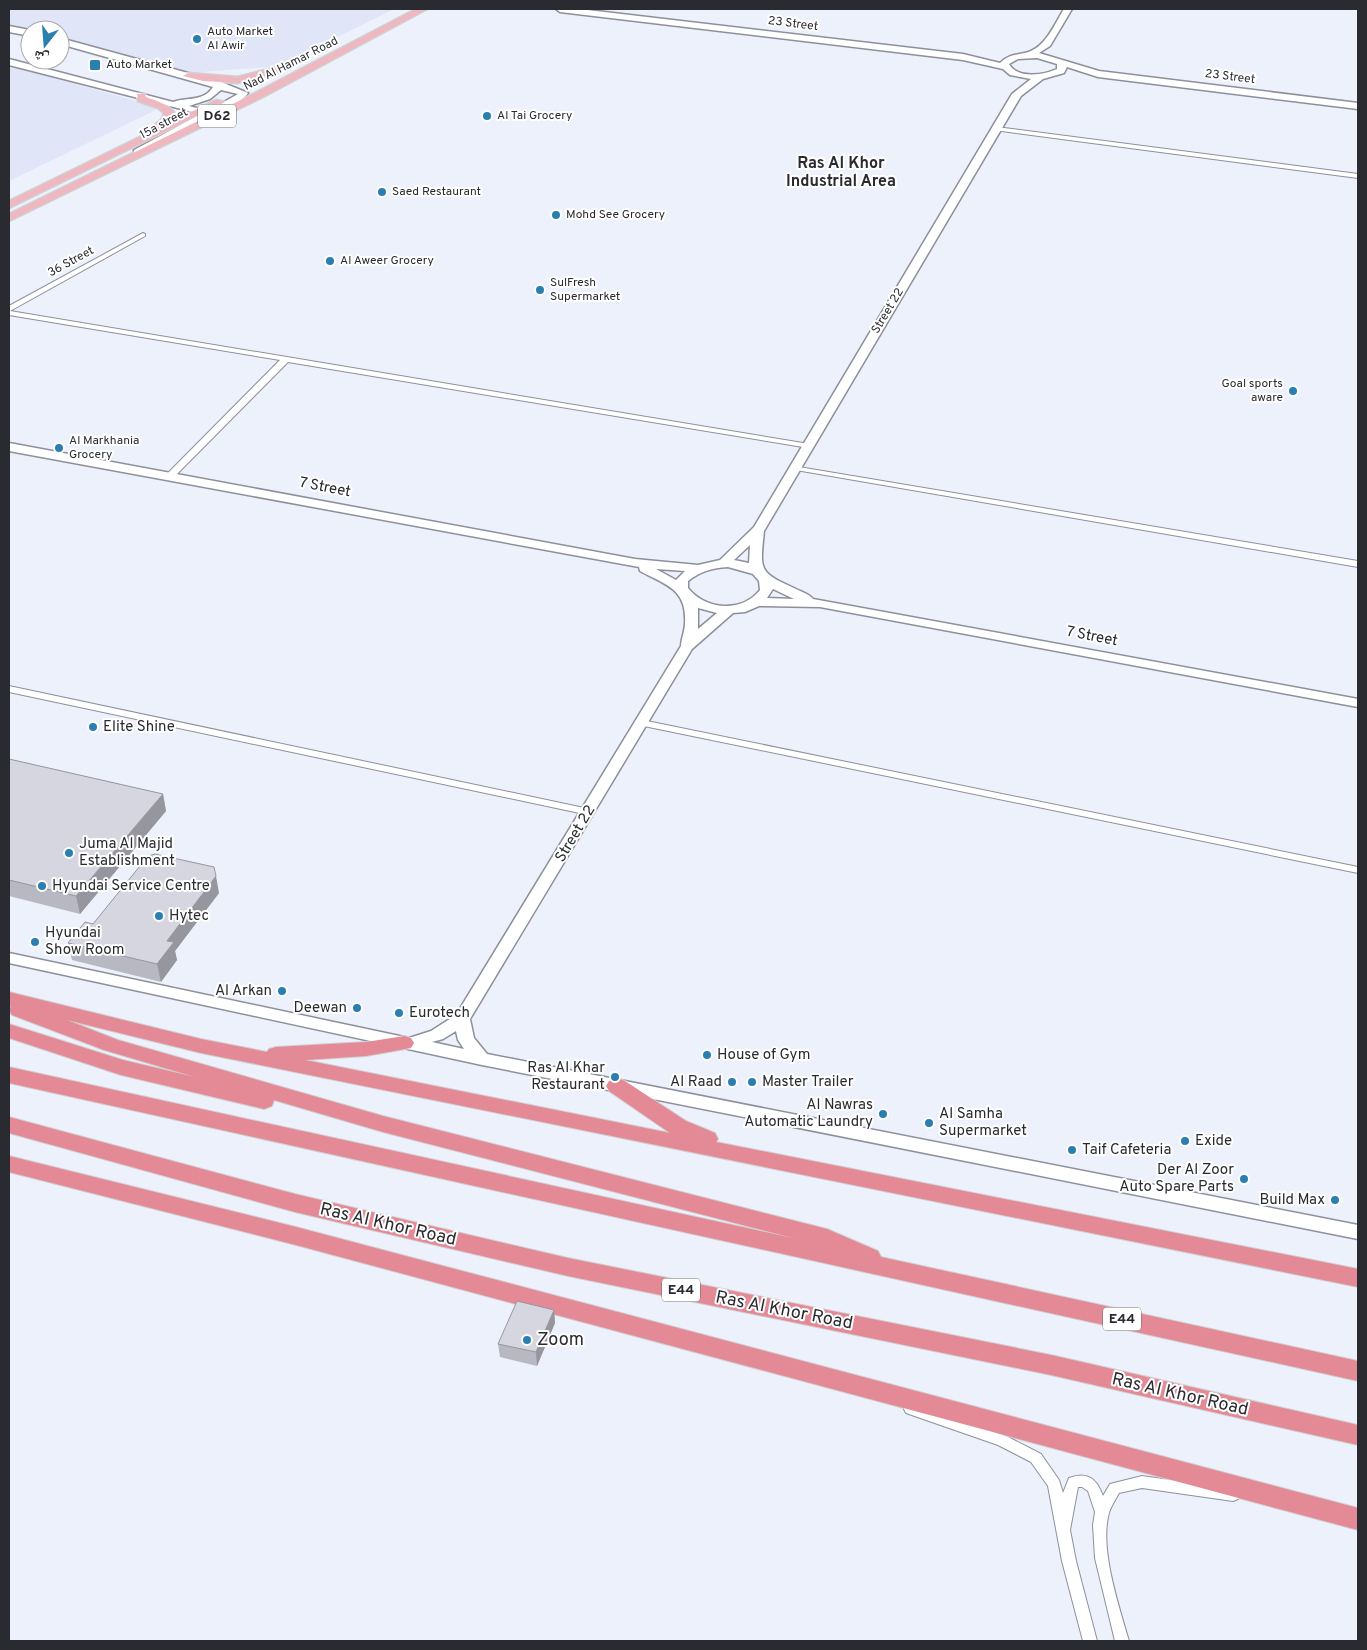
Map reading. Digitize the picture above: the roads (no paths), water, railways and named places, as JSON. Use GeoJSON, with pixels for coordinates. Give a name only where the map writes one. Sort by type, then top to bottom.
{"type":"FeatureCollection","features":[{"type":"Feature","properties":{"kind":"highway"},"geometry":{"type":"LineString","coordinates":[[9,999],[248,1056],[1358,1278]]}},
{"type":"Feature","properties":{"kind":"highway"},"geometry":{"type":"LineString","coordinates":[[9,1006],[111,1046],[383,1124],[827,1238],[868,1256],[886,1268]]}},
{"type":"Feature","properties":{"kind":"highway"},"geometry":{"type":"LineString","coordinates":[[9,1031],[82,1056],[178,1083],[383,1124]]}},
{"type":"Feature","properties":{"kind":"highway"},"geometry":{"type":"LineString","coordinates":[[248,1056],[366,1049],[404,1044]]}},
{"type":"Feature","properties":{"kind":"highway","name":"E44"},"geometry":{"type":"LineString","coordinates":[[9,1075],[1358,1371]]}},
{"type":"Feature","properties":{"kind":"highway"},"geometry":{"type":"LineString","coordinates":[[617,1086],[688,1132],[711,1140],[776,1154],[819,1170]]}},
{"type":"Feature","properties":{"kind":"highway","name":"Ras Al Khor Road"},"geometry":{"type":"LineString","coordinates":[[9,1125],[295,1202],[568,1267],[1051,1365],[1358,1435]]}},
{"type":"Feature","properties":{"kind":"highway"},"geometry":{"type":"LineString","coordinates":[[9,1164],[306,1238],[828,1379],[1358,1519]]}},
{"type":"Feature","properties":{"kind":"main road","name":"Nad Al Hamar Road"},"geometry":{"type":"LineString","coordinates":[[259,95],[249,95],[246,92],[312,58],[320,51],[405,9]]}},
{"type":"Feature","properties":{"kind":"main road","name":"Nad Al Hamar Road"},"geometry":{"type":"LineString","coordinates":[[9,218],[380,35],[426,10]]}},
{"type":"Feature","properties":{"kind":"main road","name":"Nad Al Hamar Road"},"geometry":{"type":"LineString","coordinates":[[9,205],[182,120],[203,113],[290,66],[256,78],[238,81],[220,81],[188,76]]}},
{"type":"Feature","properties":{"kind":"main road"},"geometry":{"type":"LineString","coordinates":[[134,143],[161,124],[169,115],[166,108],[144,100],[141,96]]}},
{"type":"Feature","properties":{"kind":"main road"},"geometry":{"type":"LineString","coordinates":[[64,192],[72,180],[186,122],[182,120]]}},
{"type":"Feature","properties":{"kind":"street","name":"23 Street"},"geometry":{"type":"LineString","coordinates":[[560,9],[963,57],[1011,58],[1029,55],[1057,60],[1098,74]]}},
{"type":"Feature","properties":{"kind":"street"},"geometry":{"type":"LineString","coordinates":[[1029,55],[1047,44],[1068,9]]}},
{"type":"Feature","properties":{"kind":"street"},"geometry":{"type":"LineString","coordinates":[[70,44],[242,92]]}},
{"type":"Feature","properties":{"kind":"street"},"geometry":{"type":"LineString","coordinates":[[1047,44],[1063,66],[1061,71],[1054,75]]}},
{"type":"Feature","properties":{"kind":"street","name":"23 Street"},"geometry":{"type":"LineString","coordinates":[[963,57],[1005,67]]}},
{"type":"Feature","properties":{"kind":"street"},"geometry":{"type":"LineString","coordinates":[[1011,58],[1004,64],[1005,67],[1014,73],[1040,77]]}},
{"type":"Feature","properties":{"kind":"street","name":"15a street"},"geometry":{"type":"LineString","coordinates":[[9,62],[203,113],[221,113]]}},
{"type":"Feature","properties":{"kind":"street"},"geometry":{"type":"LineString","coordinates":[[1014,73],[1017,94]]}},
{"type":"Feature","properties":{"kind":"street","name":"23 Street"},"geometry":{"type":"LineString","coordinates":[[1040,77],[1098,74],[1358,106]]}},
{"type":"Feature","properties":{"kind":"street","name":"Street 22"},"geometry":{"type":"LineString","coordinates":[[725,562],[758,528],[796,468],[1017,94],[1040,77]]}},
{"type":"Feature","properties":{"kind":"street"},"geometry":{"type":"LineString","coordinates":[[141,96],[177,103],[190,103],[213,94],[218,84]]}},
{"type":"Feature","properties":{"kind":"street","name":"15a street"},"geometry":{"type":"LineString","coordinates":[[132,158],[143,148],[203,113]]}},
{"type":"Feature","properties":{"kind":"street"},"geometry":{"type":"LineString","coordinates":[[996,129],[1358,176]]}},
{"type":"Feature","properties":{"kind":"street","name":"36 Street"},"geometry":{"type":"LineString","coordinates":[[9,311],[143,235]]}},
{"type":"Feature","properties":{"kind":"street"},"geometry":{"type":"LineString","coordinates":[[9,311],[809,446]]}},
{"type":"Feature","properties":{"kind":"street"},"geometry":{"type":"LineString","coordinates":[[170,476],[286,359]]}},
{"type":"Feature","properties":{"kind":"street","name":"7 Street"},"geometry":{"type":"LineString","coordinates":[[9,447],[635,563]]}},
{"type":"Feature","properties":{"kind":"street"},"geometry":{"type":"LineString","coordinates":[[796,468],[1358,564]]}},
{"type":"Feature","properties":{"kind":"street","name":"Street 22"},"geometry":{"type":"LineString","coordinates":[[756,570],[755,556],[758,528]]}},
{"type":"Feature","properties":{"kind":"street"},"geometry":{"type":"LineString","coordinates":[[635,563],[696,568],[725,562],[747,566],[756,570],[767,581],[768,588],[765,596],[757,602]]}},
{"type":"Feature","properties":{"kind":"street"},"geometry":{"type":"LineString","coordinates":[[635,563],[681,588],[691,601],[715,609],[729,610]]}},
{"type":"Feature","properties":{"kind":"street"},"geometry":{"type":"LineString","coordinates":[[681,588],[682,580],[696,568]]}},
{"type":"Feature","properties":{"kind":"street","name":"7 Street"},"geometry":{"type":"LineString","coordinates":[[767,581],[820,603]]}},
{"type":"Feature","properties":{"kind":"street","name":"Street 22"},"geometry":{"type":"LineString","coordinates":[[687,647],[692,624],[691,601]]}},
{"type":"Feature","properties":{"kind":"street","name":"7 Street"},"geometry":{"type":"LineString","coordinates":[[729,610],[757,602],[820,603],[1358,703]]}},
{"type":"Feature","properties":{"kind":"street","name":"Street 22"},"geometry":{"type":"LineString","coordinates":[[404,1044],[437,1035],[462,1019],[589,812],[687,647],[706,628],[729,610]]}},
{"type":"Feature","properties":{"kind":"street"},"geometry":{"type":"LineString","coordinates":[[9,689],[589,812]]}},
{"type":"Feature","properties":{"kind":"street"},"geometry":{"type":"LineString","coordinates":[[642,724],[1358,870]]}},
{"type":"Feature","properties":{"kind":"street"},"geometry":{"type":"LineString","coordinates":[[9,958],[404,1044],[1358,1232]]}},
{"type":"Feature","properties":{"kind":"street"},"geometry":{"type":"LineString","coordinates":[[462,1019],[466,1040],[482,1059]]}},
{"type":"Feature","properties":{"kind":"street"},"geometry":{"type":"LineString","coordinates":[[828,1379],[1002,1441],[1036,1458],[1054,1484],[1076,1593],[1090,1641]]}},
{"type":"Feature","properties":{"kind":"street"},"geometry":{"type":"LineString","coordinates":[[1063,1530],[1068,1514],[1069,1490],[1074,1482],[1084,1481],[1093,1487],[1102,1512]]}},
{"type":"Feature","properties":{"kind":"street"},"geometry":{"type":"LineString","coordinates":[[1122,1641],[1103,1562],[1100,1532],[1102,1512],[1115,1488],[1142,1482],[1178,1486],[1334,1513]]}},
{"type":"Feature","properties":{"kind":"place","name":"Auto Market Al Awir"},"geometry":{"type":"Point","coordinates":[197,39]}},
{"type":"Feature","properties":{"kind":"place","name":"Auto Market"},"geometry":{"type":"Point","coordinates":[95,65]}},
{"type":"Feature","properties":{"kind":"place","name":"Al Tai Grocery"},"geometry":{"type":"Point","coordinates":[487,116]}},
{"type":"Feature","properties":{"kind":"place","name":"Saed Restaurant"},"geometry":{"type":"Point","coordinates":[382,192]}},
{"type":"Feature","properties":{"kind":"place","name":"Mohd See Grocery"},"geometry":{"type":"Point","coordinates":[556,215]}},
{"type":"Feature","properties":{"kind":"place","name":"Al Aweer Grocery"},"geometry":{"type":"Point","coordinates":[330,261]}},
{"type":"Feature","properties":{"kind":"place","name":"SulFresh Supermarket"},"geometry":{"type":"Point","coordinates":[540,290]}},
{"type":"Feature","properties":{"kind":"place","name":"Goal sports aware"},"geometry":{"type":"Point","coordinates":[1293,391]}},
{"type":"Feature","properties":{"kind":"place","name":"Al Markhania Grocery"},"geometry":{"type":"Point","coordinates":[59,448]}},
{"type":"Feature","properties":{"kind":"place","name":"Elite Shine"},"geometry":{"type":"Point","coordinates":[93,727]}},
{"type":"Feature","properties":{"kind":"place","name":"Juma Al Majid Establishment"},"geometry":{"type":"Point","coordinates":[69,853]}},
{"type":"Feature","properties":{"kind":"place","name":"Hyundai Service Centre"},"geometry":{"type":"Point","coordinates":[42,886]}},
{"type":"Feature","properties":{"kind":"place","name":"Hytec"},"geometry":{"type":"Point","coordinates":[159,916]}},
{"type":"Feature","properties":{"kind":"place","name":"Hyundai Show Room"},"geometry":{"type":"Point","coordinates":[35,942]}},
{"type":"Feature","properties":{"kind":"place","name":"Al Arkan"},"geometry":{"type":"Point","coordinates":[282,991]}},
{"type":"Feature","properties":{"kind":"place","name":"Deewan"},"geometry":{"type":"Point","coordinates":[357,1008]}},
{"type":"Feature","properties":{"kind":"place","name":"Eurotech"},"geometry":{"type":"Point","coordinates":[399,1013]}},
{"type":"Feature","properties":{"kind":"place","name":"House of Gym"},"geometry":{"type":"Point","coordinates":[707,1055]}},
{"type":"Feature","properties":{"kind":"place","name":"Ras Al Khar Restaurant"},"geometry":{"type":"Point","coordinates":[615,1077]}},
{"type":"Feature","properties":{"kind":"place","name":"Al Raad"},"geometry":{"type":"Point","coordinates":[732,1082]}},
{"type":"Feature","properties":{"kind":"place","name":"Master Trailer"},"geometry":{"type":"Point","coordinates":[752,1082]}},
{"type":"Feature","properties":{"kind":"place","name":"Al Nawras Automatic Laundry"},"geometry":{"type":"Point","coordinates":[883,1114]}},
{"type":"Feature","properties":{"kind":"place","name":"Al Samha Supermarket"},"geometry":{"type":"Point","coordinates":[929,1123]}},
{"type":"Feature","properties":{"kind":"place","name":"Exide"},"geometry":{"type":"Point","coordinates":[1185,1141]}},
{"type":"Feature","properties":{"kind":"place","name":"Taif Cafeteria"},"geometry":{"type":"Point","coordinates":[1072,1150]}},
{"type":"Feature","properties":{"kind":"place","name":"Der Al Zoor Auto Spare Parts"},"geometry":{"type":"Point","coordinates":[1244,1179]}},
{"type":"Feature","properties":{"kind":"place","name":"Build Max"},"geometry":{"type":"Point","coordinates":[1335,1200]}},
{"type":"Feature","properties":{"kind":"place","name":"Zoom"},"geometry":{"type":"Point","coordinates":[527,1340]}},
{"type":"Feature","properties":{"kind":"district","name":"Ras Al Khor Industrial Area"},"geometry":{"type":"Point","coordinates":[841,173]}}]}
